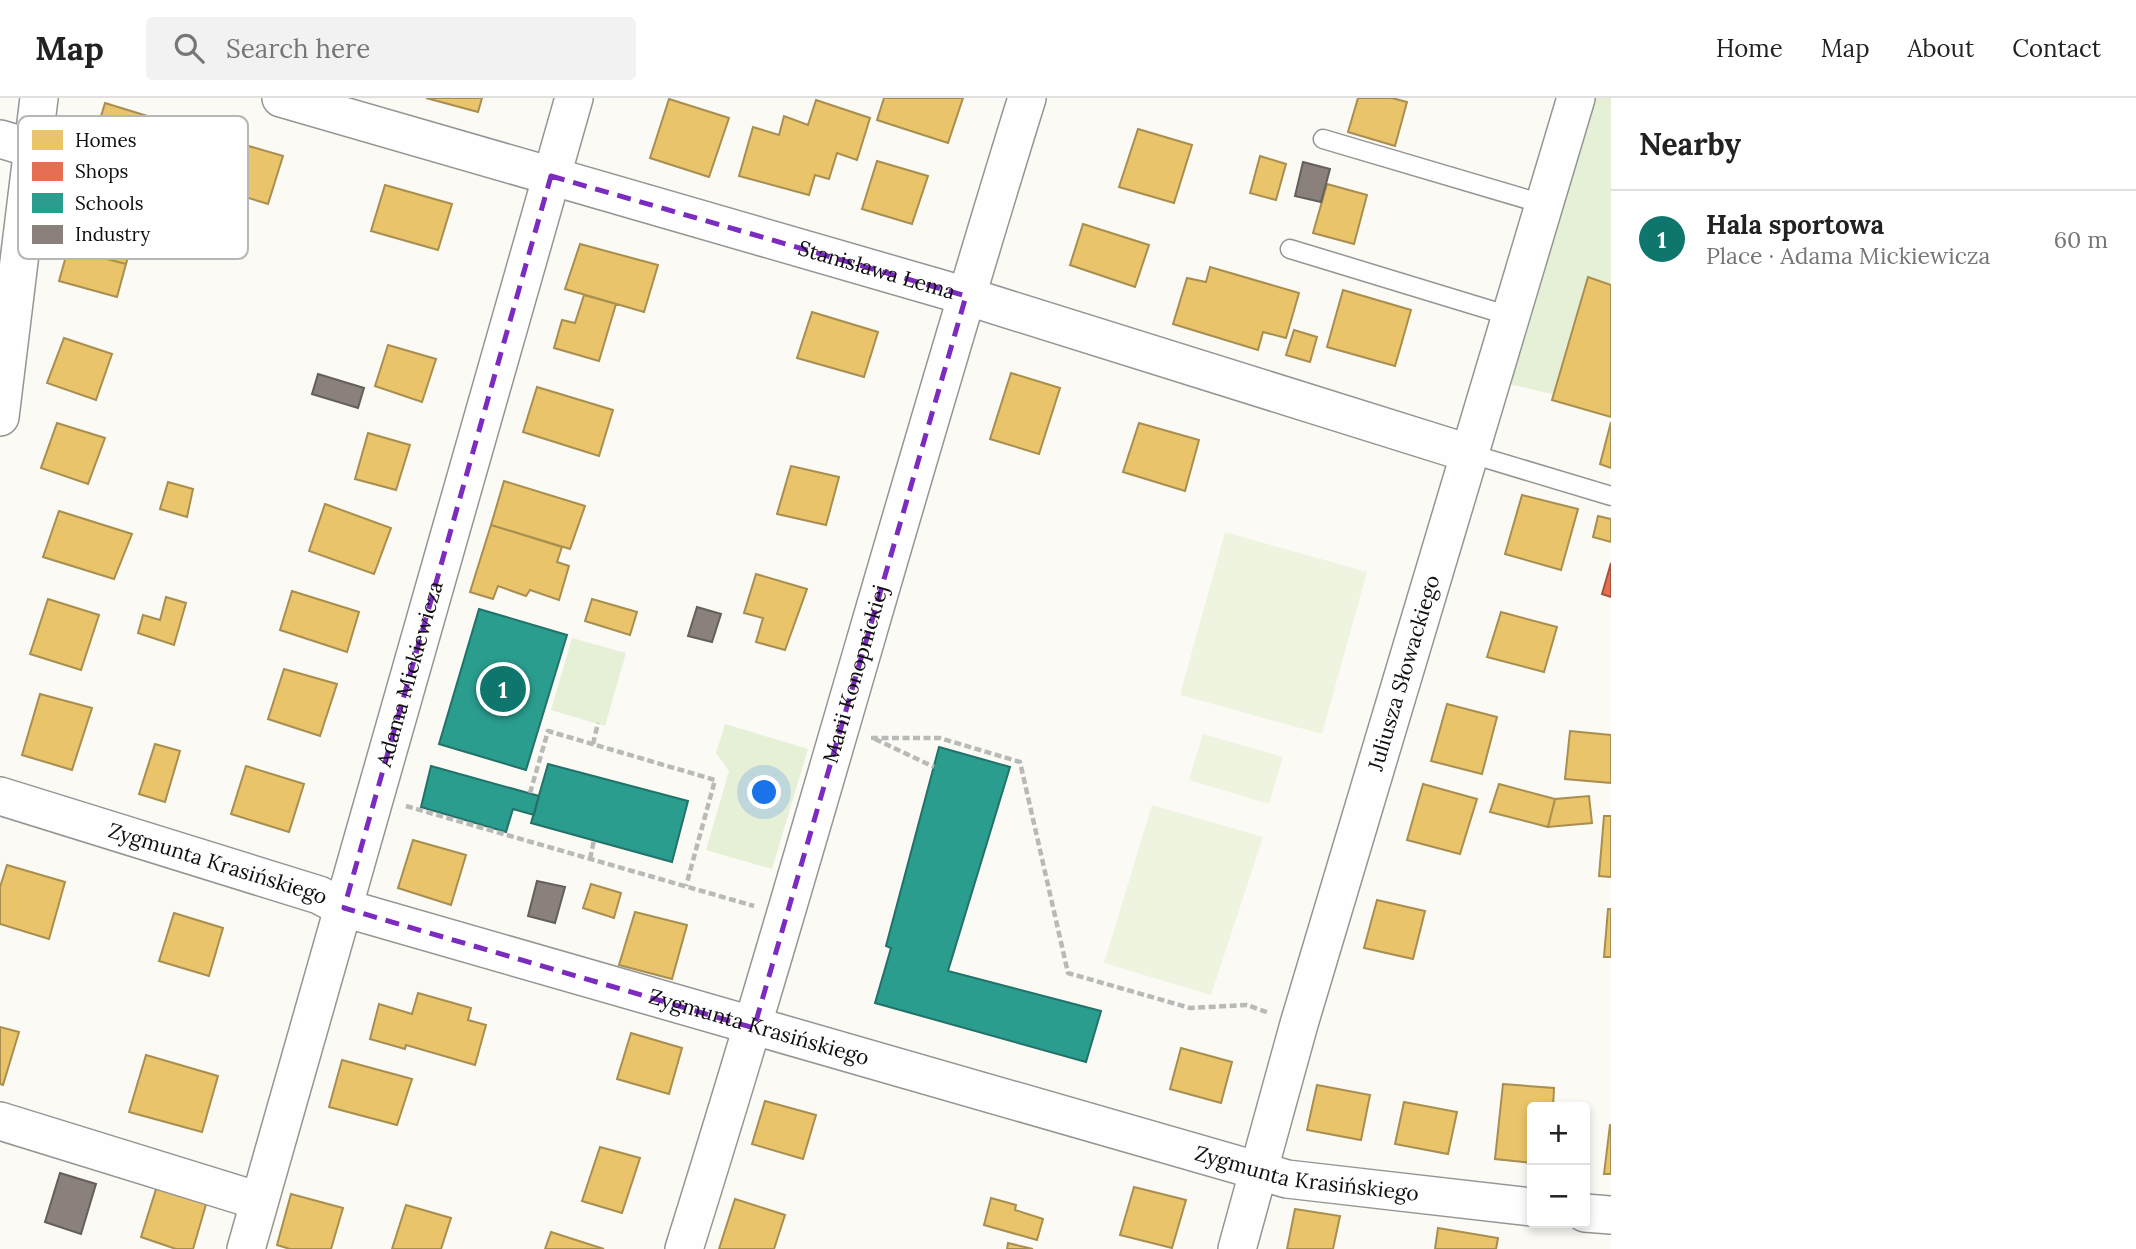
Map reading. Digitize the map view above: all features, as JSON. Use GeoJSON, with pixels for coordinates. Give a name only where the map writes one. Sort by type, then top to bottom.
{"type":"FeatureCollection","features":[{"type":"Feature","properties":{"kind":"street"},"geometry":{"type":"LineString","coordinates":[[30,116],[39,98]]}},
{"type":"Feature","properties":{"kind":"street","name":"Stanisława Lema"},"geometry":{"type":"LineString","coordinates":[[281,98],[965,296],[1468,453]]}},
{"type":"Feature","properties":{"kind":"street","name":"Adama Mickiewicza"},"geometry":{"type":"LineString","coordinates":[[246,1249],[574,98]]}},
{"type":"Feature","properties":{"kind":"street","name":"Marii Konopnickiej"},"geometry":{"type":"LineString","coordinates":[[684,1249],[787,915],[857,733],[965,296],[1027,98]]}},
{"type":"Feature","properties":{"kind":"street","name":"Juliusza Słowackiego"},"geometry":{"type":"LineString","coordinates":[[1237,1249],[1260,1172],[1268,1129],[1575,98]]}},
{"type":"Feature","properties":{"kind":"street"},"geometry":{"type":"LineString","coordinates":[[0,417],[17,144]]}},
{"type":"Feature","properties":{"kind":"street","name":"Zygmunta Krasińskiego"},"geometry":{"type":"LineString","coordinates":[[0,796],[319,895],[344,908],[1260,1172],[1287,1179],[1527,1206]]}},
{"type":"Feature","properties":{"kind":"street"},"geometry":{"type":"LineString","coordinates":[[0,1121],[259,1201]]}},
{"type":"Feature","properties":{"kind":"street"},"geometry":{"type":"LineString","coordinates":[[1590,1214],[1611,1216]]}},
{"type":"Feature","properties":{"kind":"lane"},"geometry":{"type":"LineString","coordinates":[[1323,139],[1544,204]]}},
{"type":"Feature","properties":{"kind":"lane"},"geometry":{"type":"LineString","coordinates":[[1290,249],[1510,316]]}},
{"type":"Feature","properties":{"kind":"lane"},"geometry":{"type":"LineString","coordinates":[[1468,453],[1611,496]]}},
{"type":"Feature","properties":{"kind":"path"},"geometry":{"type":"LineString","coordinates":[[593,744],[598,723]]}},
{"type":"Feature","properties":{"kind":"path"},"geometry":{"type":"LineString","coordinates":[[530,793],[548,730],[715,780],[686,886]]}},
{"type":"Feature","properties":{"kind":"path"},"geometry":{"type":"LineString","coordinates":[[857,733],[869,752]]}},
{"type":"Feature","properties":{"kind":"path"},"geometry":{"type":"LineString","coordinates":[[857,733],[934,766]]}},
{"type":"Feature","properties":{"kind":"path"},"geometry":{"type":"LineString","coordinates":[[857,733],[940,738],[1020,762],[1068,973],[1190,1008],[1247,1005],[1299,1024]]}},
{"type":"Feature","properties":{"kind":"path"},"geometry":{"type":"LineString","coordinates":[[375,797],[787,915]]}},
{"type":"Feature","properties":{"kind":"path"},"geometry":{"type":"LineString","coordinates":[[590,859],[594,840]]}},
{"type":"Feature","properties":{"kind":"highlighted area"},"geometry":{"type":"Polygon","coordinates":[[[551,176],[966,296],[754,1028],[344,908],[551,176]]]}},
{"type":"Feature","properties":{"kind":"green space"},"geometry":{"type":"Polygon","coordinates":[[[1596,98],[1611,98],[1611,408],[1505,383],[1596,98]]]}},
{"type":"Feature","properties":{"kind":"green space"},"geometry":{"type":"Polygon","coordinates":[[[1225,532],[1367,572],[1322,734],[1180,695],[1225,532]]]}},
{"type":"Feature","properties":{"kind":"green space"},"geometry":{"type":"Polygon","coordinates":[[[572,638],[626,653],[605,726],[551,710],[572,638]]]}},
{"type":"Feature","properties":{"kind":"green space"},"geometry":{"type":"Polygon","coordinates":[[[725,724],[808,749],[772,869],[706,850],[729,771],[716,753],[725,724]]]}},
{"type":"Feature","properties":{"kind":"green space"},"geometry":{"type":"Polygon","coordinates":[[[1203,734],[1283,757],[1269,804],[1189,780],[1203,734]]]}},
{"type":"Feature","properties":{"kind":"green space"},"geometry":{"type":"Polygon","coordinates":[[[1152,805],[1263,837],[1211,995],[1104,963],[1152,805]]]}},
{"type":"Feature","properties":{"kind":"building: Homes"},"geometry":{"type":"Polygon","coordinates":[[[426,98],[482,98],[478,112],[426,98]]]}},
{"type":"Feature","properties":{"kind":"building: Homes"},"geometry":{"type":"Polygon","coordinates":[[[884,98],[963,98],[948,143],[877,120],[884,98]]]}},
{"type":"Feature","properties":{"kind":"building: Homes"},"geometry":{"type":"Polygon","coordinates":[[[1358,98],[1392,98],[1407,102],[1395,146],[1348,132],[1358,98]]]}},
{"type":"Feature","properties":{"kind":"building: Homes"},"geometry":{"type":"Polygon","coordinates":[[[669,99],[729,118],[709,177],[650,158],[669,99]]]}},
{"type":"Feature","properties":{"kind":"building: Homes"},"geometry":{"type":"Polygon","coordinates":[[[816,100],[870,118],[857,160],[837,153],[829,179],[815,175],[809,195],[739,176],[753,127],[779,135],[784,116],[808,125],[816,100]]]}},
{"type":"Feature","properties":{"kind":"building: Homes"},"geometry":{"type":"Polygon","coordinates":[[[105,103],[147,116],[101,116],[105,103]]]}},
{"type":"Feature","properties":{"kind":"building: Homes"},"geometry":{"type":"Polygon","coordinates":[[[1138,129],[1192,145],[1174,203],[1119,187],[1138,129]]]}},
{"type":"Feature","properties":{"kind":"building: Homes"},"geometry":{"type":"Polygon","coordinates":[[[248,146],[283,156],[268,204],[248,198],[248,146]]]}},
{"type":"Feature","properties":{"kind":"building: Homes"},"geometry":{"type":"Polygon","coordinates":[[[1260,156],[1286,164],[1276,200],[1250,193],[1260,156]]]}},
{"type":"Feature","properties":{"kind":"building: Homes"},"geometry":{"type":"Polygon","coordinates":[[[877,161],[928,176],[912,224],[862,209],[877,161]]]}},
{"type":"Feature","properties":{"kind":"building: Homes"},"geometry":{"type":"Polygon","coordinates":[[[1327,184],[1367,195],[1354,244],[1313,233],[1327,184]]]}},
{"type":"Feature","properties":{"kind":"building: Homes"},"geometry":{"type":"Polygon","coordinates":[[[385,185],[452,204],[438,250],[371,231],[385,185]]]}},
{"type":"Feature","properties":{"kind":"building: Homes"},"geometry":{"type":"Polygon","coordinates":[[[1083,224],[1149,245],[1135,287],[1070,265],[1083,224]]]}},
{"type":"Feature","properties":{"kind":"building: Homes"},"geometry":{"type":"Polygon","coordinates":[[[580,244],[658,265],[644,312],[565,289],[580,244]]]}},
{"type":"Feature","properties":{"kind":"building: Homes"},"geometry":{"type":"Polygon","coordinates":[[[65,259],[107,259],[126,264],[117,297],[59,281],[65,259]]]}},
{"type":"Feature","properties":{"kind":"building: Homes"},"geometry":{"type":"Polygon","coordinates":[[[107,259],[128,259],[126,264],[107,259]]]}},
{"type":"Feature","properties":{"kind":"building: Homes"},"geometry":{"type":"Polygon","coordinates":[[[1210,267],[1299,293],[1286,338],[1263,332],[1258,350],[1173,324],[1187,278],[1206,282],[1210,267]]]}},
{"type":"Feature","properties":{"kind":"building: Homes"},"geometry":{"type":"Polygon","coordinates":[[[1588,277],[1611,285],[1611,417],[1552,400],[1588,277]]]}},
{"type":"Feature","properties":{"kind":"building: Homes"},"geometry":{"type":"Polygon","coordinates":[[[1343,290],[1411,310],[1395,366],[1327,347],[1343,290]]]}},
{"type":"Feature","properties":{"kind":"building: Homes"},"geometry":{"type":"Polygon","coordinates":[[[584,295],[616,304],[599,361],[554,348],[562,320],[575,323],[584,295]]]}},
{"type":"Feature","properties":{"kind":"building: Homes"},"geometry":{"type":"Polygon","coordinates":[[[812,312],[878,332],[864,377],[797,358],[812,312]]]}},
{"type":"Feature","properties":{"kind":"building: Homes"},"geometry":{"type":"Polygon","coordinates":[[[1294,330],[1317,337],[1310,362],[1286,355],[1294,330]]]}},
{"type":"Feature","properties":{"kind":"building: Homes"},"geometry":{"type":"Polygon","coordinates":[[[64,338],[112,354],[96,400],[47,383],[64,338]]]}},
{"type":"Feature","properties":{"kind":"building: Homes"},"geometry":{"type":"Polygon","coordinates":[[[388,345],[436,359],[422,402],[375,386],[388,345]]]}},
{"type":"Feature","properties":{"kind":"building: Homes"},"geometry":{"type":"Polygon","coordinates":[[[1011,373],[1060,388],[1039,454],[990,439],[1011,373]]]}},
{"type":"Feature","properties":{"kind":"building: Homes"},"geometry":{"type":"Polygon","coordinates":[[[537,387],[613,410],[599,456],[523,432],[537,387]]]}},
{"type":"Feature","properties":{"kind":"building: Homes"},"geometry":{"type":"Polygon","coordinates":[[[1611,422],[1611,468],[1600,464],[1611,422]]]}},
{"type":"Feature","properties":{"kind":"building: Homes"},"geometry":{"type":"Polygon","coordinates":[[[57,423],[105,438],[88,484],[41,468],[57,423]]]}},
{"type":"Feature","properties":{"kind":"building: Homes"},"geometry":{"type":"Polygon","coordinates":[[[1139,423],[1199,440],[1185,491],[1123,472],[1139,423]]]}},
{"type":"Feature","properties":{"kind":"building: Homes"},"geometry":{"type":"Polygon","coordinates":[[[368,433],[410,445],[396,490],[355,479],[368,433]]]}},
{"type":"Feature","properties":{"kind":"building: Homes"},"geometry":{"type":"Polygon","coordinates":[[[791,466],[839,477],[826,525],[777,514],[791,466]]]}},
{"type":"Feature","properties":{"kind":"building: Homes"},"geometry":{"type":"Polygon","coordinates":[[[504,481],[585,506],[570,549],[491,525],[504,481]]]}},
{"type":"Feature","properties":{"kind":"building: Homes"},"geometry":{"type":"Polygon","coordinates":[[[168,482],[193,489],[187,517],[160,509],[168,482]]]}},
{"type":"Feature","properties":{"kind":"building: Homes"},"geometry":{"type":"Polygon","coordinates":[[[1522,495],[1578,509],[1561,570],[1505,554],[1522,495]]]}},
{"type":"Feature","properties":{"kind":"building: Homes"},"geometry":{"type":"Polygon","coordinates":[[[325,504],[391,528],[374,574],[309,551],[325,504]]]}},
{"type":"Feature","properties":{"kind":"building: Homes"},"geometry":{"type":"Polygon","coordinates":[[[59,511],[132,534],[114,579],[43,557],[59,511]]]}},
{"type":"Feature","properties":{"kind":"building: Homes"},"geometry":{"type":"Polygon","coordinates":[[[1598,516],[1611,519],[1611,542],[1593,537],[1598,516]]]}},
{"type":"Feature","properties":{"kind":"building: Homes"},"geometry":{"type":"Polygon","coordinates":[[[491,525],[562,547],[557,562],[569,566],[559,600],[530,590],[526,596],[498,586],[493,599],[470,592],[491,525]]]}},
{"type":"Feature","properties":{"kind":"building: Homes"},"geometry":{"type":"Polygon","coordinates":[[[756,574],[807,589],[785,650],[756,642],[763,618],[744,613],[756,574]]]}},
{"type":"Feature","properties":{"kind":"building: Homes"},"geometry":{"type":"Polygon","coordinates":[[[292,591],[359,612],[347,652],[280,630],[292,591]]]}},
{"type":"Feature","properties":{"kind":"building: Homes"},"geometry":{"type":"Polygon","coordinates":[[[166,597],[186,603],[174,645],[138,633],[143,615],[160,620],[166,597]]]}},
{"type":"Feature","properties":{"kind":"building: Homes"},"geometry":{"type":"Polygon","coordinates":[[[48,599],[99,615],[81,670],[30,654],[48,599]]]}},
{"type":"Feature","properties":{"kind":"building: Homes"},"geometry":{"type":"Polygon","coordinates":[[[592,599],[637,612],[630,635],[585,621],[592,599]]]}},
{"type":"Feature","properties":{"kind":"building: Homes"},"geometry":{"type":"Polygon","coordinates":[[[1501,612],[1557,627],[1544,672],[1487,657],[1501,612]]]}},
{"type":"Feature","properties":{"kind":"building: Homes"},"geometry":{"type":"Polygon","coordinates":[[[284,669],[337,684],[320,736],[268,719],[284,669]]]}},
{"type":"Feature","properties":{"kind":"building: Homes"},"geometry":{"type":"Polygon","coordinates":[[[40,694],[92,708],[72,770],[22,755],[40,694]]]}},
{"type":"Feature","properties":{"kind":"building: Homes"},"geometry":{"type":"Polygon","coordinates":[[[1447,704],[1497,717],[1482,774],[1431,761],[1447,704]]]}},
{"type":"Feature","properties":{"kind":"building: Homes"},"geometry":{"type":"Polygon","coordinates":[[[1570,731],[1611,735],[1611,783],[1565,779],[1570,731]]]}},
{"type":"Feature","properties":{"kind":"building: Homes"},"geometry":{"type":"Polygon","coordinates":[[[155,744],[180,751],[165,802],[139,794],[155,744]]]}},
{"type":"Feature","properties":{"kind":"building: Homes"},"geometry":{"type":"Polygon","coordinates":[[[246,766],[304,784],[289,832],[231,814],[246,766]]]}},
{"type":"Feature","properties":{"kind":"building: Homes"},"geometry":{"type":"Polygon","coordinates":[[[1423,784],[1477,799],[1460,854],[1407,840],[1423,784]]]}},
{"type":"Feature","properties":{"kind":"building: Homes"},"geometry":{"type":"Polygon","coordinates":[[[1499,784],[1555,799],[1548,827],[1490,812],[1499,784]]]}},
{"type":"Feature","properties":{"kind":"building: Homes"},"geometry":{"type":"Polygon","coordinates":[[[1589,796],[1592,823],[1548,827],[1555,799],[1589,796]]]}},
{"type":"Feature","properties":{"kind":"building: Homes"},"geometry":{"type":"Polygon","coordinates":[[[1604,816],[1611,816],[1611,877],[1599,876],[1604,816]]]}},
{"type":"Feature","properties":{"kind":"building: Homes"},"geometry":{"type":"Polygon","coordinates":[[[413,840],[466,855],[451,905],[398,888],[413,840]]]}},
{"type":"Feature","properties":{"kind":"building: Homes"},"geometry":{"type":"Polygon","coordinates":[[[7,865],[65,882],[49,939],[0,924],[0,887],[7,865]]]}},
{"type":"Feature","properties":{"kind":"building: Homes"},"geometry":{"type":"Polygon","coordinates":[[[591,884],[621,893],[614,918],[583,908],[591,884]]]}},
{"type":"Feature","properties":{"kind":"building: Homes"},"geometry":{"type":"Polygon","coordinates":[[[1377,900],[1425,911],[1413,959],[1364,948],[1377,900]]]}},
{"type":"Feature","properties":{"kind":"building: Homes"},"geometry":{"type":"Polygon","coordinates":[[[1608,909],[1611,909],[1611,957],[1604,957],[1608,909]]]}},
{"type":"Feature","properties":{"kind":"building: Homes"},"geometry":{"type":"Polygon","coordinates":[[[635,912],[687,925],[672,979],[619,965],[635,912]]]}},
{"type":"Feature","properties":{"kind":"building: Homes"},"geometry":{"type":"Polygon","coordinates":[[[174,913],[223,928],[209,976],[159,961],[174,913]]]}},
{"type":"Feature","properties":{"kind":"building: Homes"},"geometry":{"type":"Polygon","coordinates":[[[418,993],[471,1008],[468,1020],[486,1025],[475,1065],[406,1045],[405,1049],[370,1039],[379,1004],[412,1014],[418,993]]]}},
{"type":"Feature","properties":{"kind":"building: Homes"},"geometry":{"type":"Polygon","coordinates":[[[0,1027],[19,1032],[3,1085],[0,1084],[0,1027]]]}},
{"type":"Feature","properties":{"kind":"building: Homes"},"geometry":{"type":"Polygon","coordinates":[[[631,1033],[682,1048],[669,1094],[617,1079],[631,1033]]]}},
{"type":"Feature","properties":{"kind":"building: Homes"},"geometry":{"type":"Polygon","coordinates":[[[1181,1048],[1232,1062],[1221,1103],[1170,1089],[1181,1048]]]}},
{"type":"Feature","properties":{"kind":"building: Homes"},"geometry":{"type":"Polygon","coordinates":[[[146,1055],[218,1076],[202,1132],[129,1112],[146,1055]]]}},
{"type":"Feature","properties":{"kind":"building: Homes"},"geometry":{"type":"Polygon","coordinates":[[[342,1060],[412,1079],[397,1125],[329,1107],[342,1060]]]}},
{"type":"Feature","properties":{"kind":"building: Homes"},"geometry":{"type":"Polygon","coordinates":[[[1503,1084],[1554,1088],[1553,1102],[1527,1102],[1527,1162],[1495,1159],[1503,1084]]]}},
{"type":"Feature","properties":{"kind":"building: Homes"},"geometry":{"type":"Polygon","coordinates":[[[1317,1085],[1370,1095],[1361,1140],[1307,1130],[1317,1085]]]}},
{"type":"Feature","properties":{"kind":"building: Homes"},"geometry":{"type":"Polygon","coordinates":[[[765,1101],[816,1115],[803,1159],[752,1144],[765,1101]]]}},
{"type":"Feature","properties":{"kind":"building: Homes"},"geometry":{"type":"Polygon","coordinates":[[[1404,1102],[1457,1112],[1448,1154],[1395,1144],[1404,1102]]]}},
{"type":"Feature","properties":{"kind":"building: Homes"},"geometry":{"type":"Polygon","coordinates":[[[1610,1125],[1611,1174],[1604,1174],[1610,1125]]]}},
{"type":"Feature","properties":{"kind":"building: Homes"},"geometry":{"type":"Polygon","coordinates":[[[600,1147],[640,1158],[622,1213],[582,1201],[600,1147]]]}},
{"type":"Feature","properties":{"kind":"building: Homes"},"geometry":{"type":"Polygon","coordinates":[[[157,1186],[207,1201],[193,1249],[176,1249],[141,1237],[157,1186]]]}},
{"type":"Feature","properties":{"kind":"building: Homes"},"geometry":{"type":"Polygon","coordinates":[[[1134,1187],[1186,1200],[1172,1248],[1120,1235],[1134,1187]]]}},
{"type":"Feature","properties":{"kind":"building: Homes"},"geometry":{"type":"Polygon","coordinates":[[[291,1194],[343,1208],[331,1249],[290,1249],[277,1245],[291,1194]]]}},
{"type":"Feature","properties":{"kind":"building: Homes"},"geometry":{"type":"Polygon","coordinates":[[[991,1198],[1016,1205],[1015,1210],[1043,1219],[1037,1240],[984,1225],[991,1198]]]}},
{"type":"Feature","properties":{"kind":"building: Homes"},"geometry":{"type":"Polygon","coordinates":[[[735,1199],[785,1215],[774,1249],[719,1249],[735,1199]]]}},
{"type":"Feature","properties":{"kind":"building: Homes"},"geometry":{"type":"Polygon","coordinates":[[[406,1205],[451,1218],[441,1249],[392,1249],[406,1205]]]}},
{"type":"Feature","properties":{"kind":"building: Homes"},"geometry":{"type":"Polygon","coordinates":[[[1295,1209],[1340,1216],[1333,1249],[1287,1249],[1295,1209]]]}},
{"type":"Feature","properties":{"kind":"building: Homes"},"geometry":{"type":"Polygon","coordinates":[[[1438,1228],[1498,1238],[1496,1249],[1435,1249],[1438,1228]]]}},
{"type":"Feature","properties":{"kind":"building: Homes"},"geometry":{"type":"Polygon","coordinates":[[[551,1232],[604,1249],[545,1249],[551,1232]]]}},
{"type":"Feature","properties":{"kind":"building: Homes"},"geometry":{"type":"Polygon","coordinates":[[[1008,1243],[1033,1249],[1007,1249],[1008,1243]]]}},
{"type":"Feature","properties":{"kind":"building: Shops"},"geometry":{"type":"Polygon","coordinates":[[[1611,563],[1611,597],[1602,594],[1611,563]]]}},
{"type":"Feature","properties":{"kind":"building: Schools"},"geometry":{"type":"Polygon","coordinates":[[[479,609],[567,635],[526,770],[439,744],[479,609]]]}},
{"type":"Feature","properties":{"kind":"building: Schools"},"geometry":{"type":"Polygon","coordinates":[[[939,747],[1010,767],[948,971],[1101,1011],[1086,1062],[875,1003],[891,948],[886,946],[939,747]]]}},
{"type":"Feature","properties":{"kind":"building: Schools"},"geometry":{"type":"Polygon","coordinates":[[[548,764],[688,801],[672,862],[531,823],[548,764]]]}},
{"type":"Feature","properties":{"kind":"building: Schools"},"geometry":{"type":"Polygon","coordinates":[[[431,766],[539,796],[534,815],[513,809],[506,832],[421,807],[431,766]]]}},
{"type":"Feature","properties":{"kind":"building: Industry"},"geometry":{"type":"Polygon","coordinates":[[[1303,162],[1330,169],[1321,202],[1295,196],[1303,162]]]}},
{"type":"Feature","properties":{"kind":"building: Industry"},"geometry":{"type":"Polygon","coordinates":[[[318,374],[364,388],[358,408],[312,394],[318,374]]]}},
{"type":"Feature","properties":{"kind":"building: Industry"},"geometry":{"type":"Polygon","coordinates":[[[697,607],[721,614],[712,642],[688,636],[697,607]]]}},
{"type":"Feature","properties":{"kind":"building: Industry"},"geometry":{"type":"Polygon","coordinates":[[[537,881],[565,887],[555,923],[528,916],[537,881]]]}},
{"type":"Feature","properties":{"kind":"building: Industry"},"geometry":{"type":"Polygon","coordinates":[[[60,1173],[96,1184],[81,1234],[45,1222],[60,1173]]]}},
{"type":"Feature","properties":{"kind":"place","name":"Hala sportowa"},"geometry":{"type":"Point","coordinates":[503,689]}}]}
